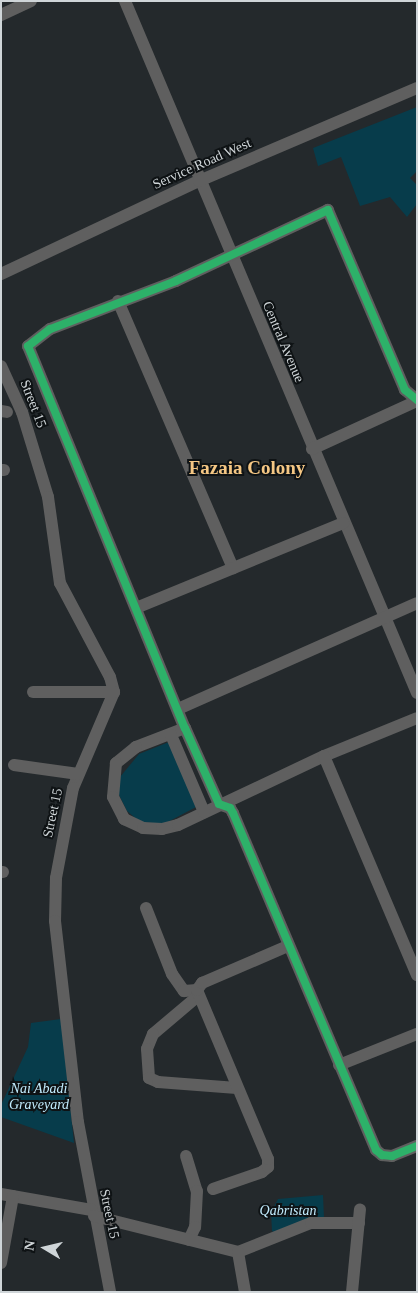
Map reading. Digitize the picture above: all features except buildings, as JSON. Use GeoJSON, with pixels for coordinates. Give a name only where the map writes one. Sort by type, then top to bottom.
{"type":"FeatureCollection","features":[{"type":"Feature","properties":{"kind":"street"},"geometry":{"type":"LineString","coordinates":[[1,15],[31,1]]}},
{"type":"Feature","properties":{"kind":"street","name":"Central Avenue"},"geometry":{"type":"LineString","coordinates":[[125,1],[343,523],[417,693]]}},
{"type":"Feature","properties":{"kind":"street","name":"Service Road West"},"geometry":{"type":"LineString","coordinates":[[1,274],[199,181],[417,88]]}},
{"type":"Feature","properties":{"kind":"street"},"geometry":{"type":"LineString","coordinates":[[312,449],[417,400],[405,390],[328,210],[176,281],[118,301],[50,329],[28,346],[186,728],[219,804],[230,808],[376,1150],[382,1155],[392,1156],[417,1146]]}},
{"type":"Feature","properties":{"kind":"street"},"geometry":{"type":"LineString","coordinates":[[118,301],[233,568]]}},
{"type":"Feature","properties":{"kind":"street","name":"Street 15"},"geometry":{"type":"LineString","coordinates":[[1,366],[22,412],[48,497],[60,584],[110,677],[114,692],[78,774],[57,871],[55,921],[78,1122],[93,1213],[110,1292]]}},
{"type":"Feature","properties":{"kind":"street"},"geometry":{"type":"LineString","coordinates":[[136,608],[343,523]]}},
{"type":"Feature","properties":{"kind":"street"},"geometry":{"type":"LineString","coordinates":[[178,708],[417,603]]}},
{"type":"Feature","properties":{"kind":"street"},"geometry":{"type":"LineString","coordinates":[[33,692],[114,692]]}},
{"type":"Feature","properties":{"kind":"street"},"geometry":{"type":"LineString","coordinates":[[186,728],[136,747],[116,763],[113,796],[124,819],[143,828],[162,829],[178,825],[324,756],[417,718]]}},
{"type":"Feature","properties":{"kind":"street"},"geometry":{"type":"LineString","coordinates":[[171,735],[204,812]]}},
{"type":"Feature","properties":{"kind":"street"},"geometry":{"type":"LineString","coordinates":[[324,756],[417,975]]}},
{"type":"Feature","properties":{"kind":"street"},"geometry":{"type":"LineString","coordinates":[[14,766],[78,774]]}},
{"type":"Feature","properties":{"kind":"street"},"geometry":{"type":"LineString","coordinates":[[146,908],[172,974],[184,991],[198,993]]}},
{"type":"Feature","properties":{"kind":"street"},"geometry":{"type":"LineString","coordinates":[[237,1088],[158,1082],[149,1078],[147,1049],[153,1034],[198,993],[202,983],[288,946]]}},
{"type":"Feature","properties":{"kind":"street"},"geometry":{"type":"LineString","coordinates":[[198,993],[268,1159],[268,1167],[262,1172],[213,1189]]}},
{"type":"Feature","properties":{"kind":"street"},"geometry":{"type":"LineString","coordinates":[[339,1066],[417,1034]]}},
{"type":"Feature","properties":{"kind":"street"},"geometry":{"type":"LineString","coordinates":[[186,1156],[197,1191],[195,1227],[189,1240]]}},
{"type":"Feature","properties":{"kind":"street"},"geometry":{"type":"LineString","coordinates":[[1,1263],[7,1195],[93,1213],[238,1252],[311,1223],[359,1223]]}},
{"type":"Feature","properties":{"kind":"street"},"geometry":{"type":"LineString","coordinates":[[352,1292],[360,1209]]}},
{"type":"Feature","properties":{"kind":"street"},"geometry":{"type":"LineString","coordinates":[[238,1252],[245,1292]]}},
{"type":"Feature","properties":{"kind":"green space"},"geometry":{"type":"Polygon","coordinates":[[[417,107],[417,171],[410,178],[417,185],[417,204],[407,217],[390,197],[360,206],[341,157],[318,166],[313,148],[417,107]]]}},
{"type":"Feature","properties":{"kind":"green space"},"geometry":{"type":"Polygon","coordinates":[[[169,742],[196,807],[164,824],[140,822],[127,811],[118,793],[120,777],[139,754],[169,742]]]}},
{"type":"Feature","properties":{"kind":"green space","name":"Nai Abadi Graveyard"},"geometry":{"type":"Polygon","coordinates":[[[61,1019],[74,1143],[1,1117],[1,1105],[28,1047],[31,1023],[61,1019]]]}},
{"type":"Feature","properties":{"kind":"green space","name":"Qabristan"},"geometry":{"type":"Polygon","coordinates":[[[323,1195],[324,1218],[275,1233],[272,1231],[271,1212],[278,1199],[323,1195]]]}},
{"type":"Feature","properties":{"kind":"cycle path"},"geometry":{"type":"LineString","coordinates":[[417,400],[405,390],[328,210],[176,281],[50,329],[28,346],[185,728],[219,804],[230,808],[233,813],[376,1150],[382,1155],[392,1156],[417,1146]]}},
{"type":"Feature","properties":{"kind":"district","name":"Fazaia Colony"},"geometry":{"type":"Point","coordinates":[247,468]}}]}
